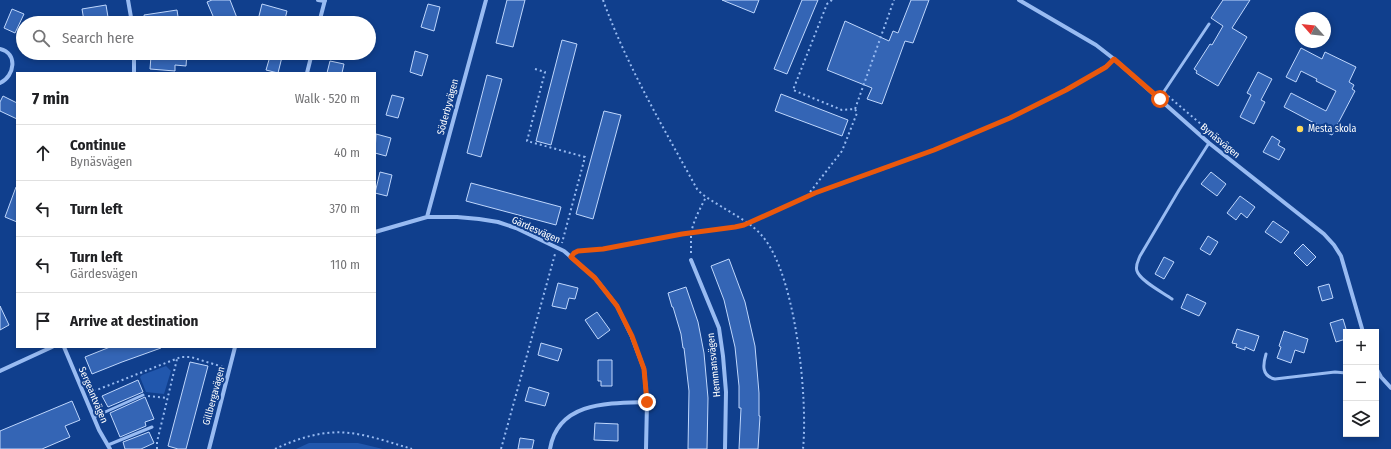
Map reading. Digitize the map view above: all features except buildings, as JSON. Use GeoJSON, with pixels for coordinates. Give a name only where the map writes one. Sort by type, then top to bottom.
{"type":"FeatureCollection","features":[{"type":"Feature","properties":{"kind":"street"},"geometry":{"type":"LineString","coordinates":[[128,0],[131,16]]}},
{"type":"Feature","properties":{"kind":"street"},"geometry":{"type":"LineString","coordinates":[[318,0],[325,1],[322,16]]}},
{"type":"Feature","properties":{"kind":"street","name":"Söderbyvägen"},"geometry":{"type":"LineString","coordinates":[[427,218],[486,0]]}},
{"type":"Feature","properties":{"kind":"street","name":"Bynäsvägen"},"geometry":{"type":"LineString","coordinates":[[1019,0],[1096,45],[1114,59],[1209,143],[1324,234],[1341,256],[1362,329]]}},
{"type":"Feature","properties":{"kind":"street"},"geometry":{"type":"LineString","coordinates":[[0,48],[9,54],[13,61],[12,70],[7,78],[0,83]]}},
{"type":"Feature","properties":{"kind":"street"},"geometry":{"type":"LineString","coordinates":[[134,60],[134,72]]}},
{"type":"Feature","properties":{"kind":"street"},"geometry":{"type":"LineString","coordinates":[[307,72],[310,60]]}},
{"type":"Feature","properties":{"kind":"street","name":"Gärdesvägen"},"geometry":{"type":"LineString","coordinates":[[376,232],[427,218],[457,217],[498,222],[516,228],[559,248],[571,257],[595,278],[617,306],[632,336],[644,369],[647,402],[646,449]]}},
{"type":"Feature","properties":{"kind":"street","name":"Hemmansvägen"},"geometry":{"type":"LineString","coordinates":[[691,260],[719,328],[726,392],[725,449]]}},
{"type":"Feature","properties":{"kind":"street"},"geometry":{"type":"LineString","coordinates":[[1,368],[50,348]]}},
{"type":"Feature","properties":{"kind":"street","name":"Sergeantvägen"},"geometry":{"type":"LineString","coordinates":[[64,348],[94,418],[109,447]]}},
{"type":"Feature","properties":{"kind":"street","name":"Gillbergavägen"},"geometry":{"type":"LineString","coordinates":[[209,449],[235,348]]}},
{"type":"Feature","properties":{"kind":"street"},"geometry":{"type":"LineString","coordinates":[[1379,378],[1391,388]]}},
{"type":"Feature","properties":{"kind":"street"},"geometry":{"type":"LineString","coordinates":[[550,449],[555,432],[565,420],[577,412],[592,406],[611,403],[647,402]]}},
{"type":"Feature","properties":{"kind":"lane"},"geometry":{"type":"LineString","coordinates":[[1160,99],[1209,24]]}},
{"type":"Feature","properties":{"kind":"lane"},"geometry":{"type":"LineString","coordinates":[[1172,299],[1141,278],[1137,272],[1136,265],[1171,203],[1209,143]]}},
{"type":"Feature","properties":{"kind":"lane"},"geometry":{"type":"LineString","coordinates":[[1266,354],[1263,366],[1266,374],[1270,378],[1275,379],[1335,372],[1343,373]]}},
{"type":"Feature","properties":{"kind":"lane"},"geometry":{"type":"LineString","coordinates":[[94,418],[143,395]]}},
{"type":"Feature","properties":{"kind":"lane"},"geometry":{"type":"LineString","coordinates":[[109,447],[152,427]]}},
{"type":"Feature","properties":{"kind":"path"},"geometry":{"type":"LineString","coordinates":[[603,0],[645,94],[697,189],[706,197],[757,230],[763,236],[772,251],[782,273],[798,344],[804,422],[803,449]]}},
{"type":"Feature","properties":{"kind":"path"},"geometry":{"type":"LineString","coordinates":[[832,0],[827,4],[793,90],[842,110],[855,109]]}},
{"type":"Feature","properties":{"kind":"path"},"geometry":{"type":"LineString","coordinates":[[806,197],[842,152],[857,113],[855,109],[894,0]]}},
{"type":"Feature","properties":{"kind":"path"},"geometry":{"type":"LineString","coordinates":[[571,257],[578,251],[603,249],[747,224],[806,197],[934,150],[1010,118],[1066,90],[1106,67],[1114,59]]}},
{"type":"Feature","properties":{"kind":"path"},"geometry":{"type":"LineString","coordinates":[[535,69],[545,72],[527,141],[585,157],[562,243]]}},
{"type":"Feature","properties":{"kind":"path"},"geometry":{"type":"LineString","coordinates":[[691,260],[691,233],[696,216],[706,197]]}},
{"type":"Feature","properties":{"kind":"path"},"geometry":{"type":"LineString","coordinates":[[501,449],[552,262],[559,248]]}},
{"type":"Feature","properties":{"kind":"path"},"geometry":{"type":"LineString","coordinates":[[85,395],[182,357],[191,358],[230,369]]}},
{"type":"Feature","properties":{"kind":"path"},"geometry":{"type":"LineString","coordinates":[[157,449],[157,442],[177,359]]}},
{"type":"Feature","properties":{"kind":"path"},"geometry":{"type":"LineString","coordinates":[[143,395],[168,398]]}},
{"type":"Feature","properties":{"kind":"path"},"geometry":{"type":"LineString","coordinates":[[275,449],[310,436],[337,432],[361,435],[412,449]]}},
{"type":"Feature","properties":{"kind":"shaded area"},"geometry":{"type":"Polygon","coordinates":[[[166,366],[171,371],[164,394],[146,392],[140,377],[166,366]]]}},
{"type":"Feature","properties":{"kind":"shaded area"},"geometry":{"type":"Polygon","coordinates":[[[309,443],[358,443],[383,449],[296,449],[309,443]]]}},
{"type":"Feature","properties":{"kind":"place","name":"Mesta skola"},"geometry":{"type":"Point","coordinates":[1300,129]}},
{"type":"Feature","properties":{"kind":"route"},"geometry":{"type":"LineString","coordinates":[[647,402],[644,369],[632,336],[617,306],[595,278],[571,257],[574,253],[578,251],[603,249],[682,234],[744,225],[815,193],[934,150],[1010,118],[1066,90],[1106,67],[1114,59],[1160,99]]}}]}
